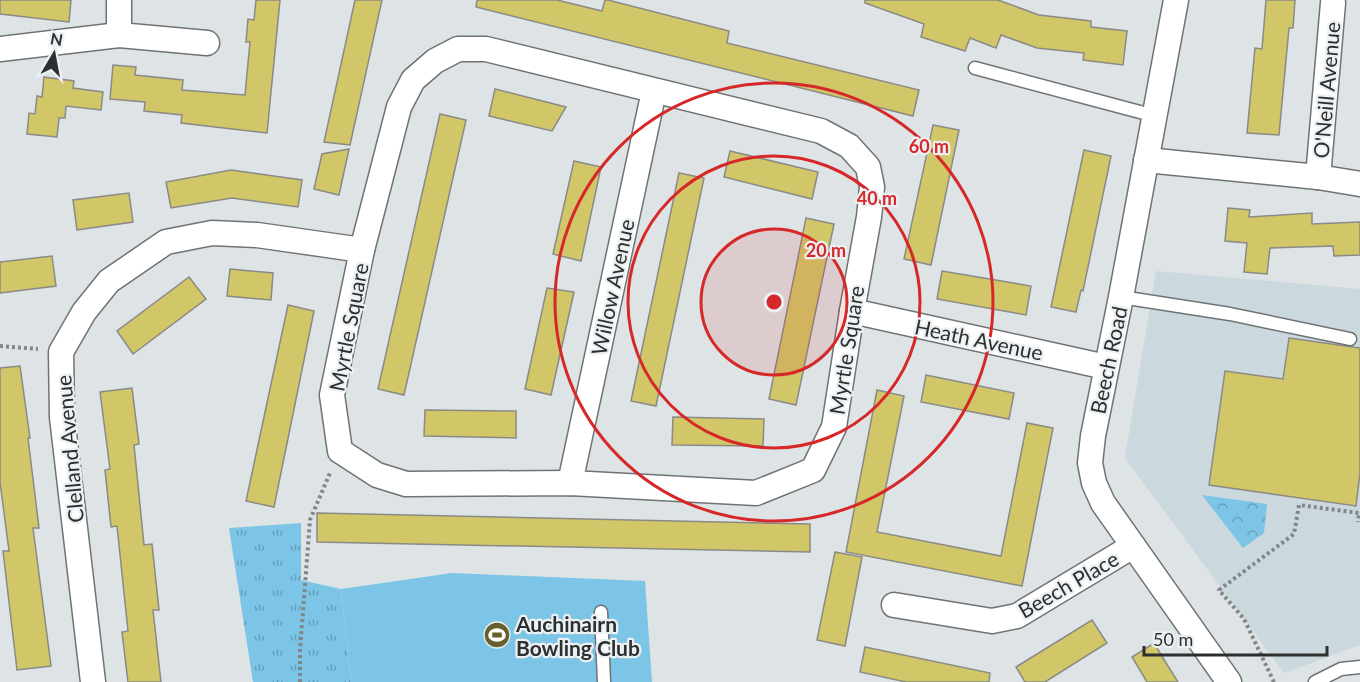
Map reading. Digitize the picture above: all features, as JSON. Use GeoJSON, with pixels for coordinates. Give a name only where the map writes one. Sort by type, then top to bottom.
{"type":"FeatureCollection","features":[{"type":"Feature","properties":{"kind":"street"},"geometry":{"type":"LineString","coordinates":[[118,0],[119,35]]}},
{"type":"Feature","properties":{"kind":"street","name":"Beech Road"},"geometry":{"type":"LineString","coordinates":[[1176,0],[1106,367],[1090,463],[1094,483],[1103,503],[1229,682]]}},
{"type":"Feature","properties":{"kind":"street","name":"O'Neill Avenue"},"geometry":{"type":"LineString","coordinates":[[1318,177],[1333,3]]}},
{"type":"Feature","properties":{"kind":"street"},"geometry":{"type":"LineString","coordinates":[[0,50],[119,35],[207,43]]}},
{"type":"Feature","properties":{"kind":"street","name":"Myrtle Square"},"geometry":{"type":"LineString","coordinates":[[458,49],[486,49],[821,131],[849,146],[868,167],[872,187],[834,427],[813,470],[756,493],[570,483],[406,484],[377,475],[340,451],[333,395],[362,250],[399,107],[413,80],[435,61],[458,49]]}},
{"type":"Feature","properties":{"kind":"street","name":"Willow Avenue"},"geometry":{"type":"LineString","coordinates":[[570,483],[654,91]]}},
{"type":"Feature","properties":{"kind":"street","name":"O'Neill Avenue"},"geometry":{"type":"LineString","coordinates":[[1146,160],[1318,177],[1360,184]]}},
{"type":"Feature","properties":{"kind":"street","name":"Clelland Avenue"},"geometry":{"type":"LineString","coordinates":[[93,682],[62,417],[61,352],[84,312],[109,281],[166,242],[223,233],[257,235],[362,250]]}},
{"type":"Feature","properties":{"kind":"street","name":"Heath Avenue"},"geometry":{"type":"LineString","coordinates":[[852,311],[1106,367]]}},
{"type":"Feature","properties":{"kind":"street","name":"Beech Place"},"geometry":{"type":"LineString","coordinates":[[894,605],[992,621],[1017,616],[1133,546]]}},
{"type":"Feature","properties":{"kind":"lane"},"geometry":{"type":"LineString","coordinates":[[975,68],[1155,116]]}},
{"type":"Feature","properties":{"kind":"lane"},"geometry":{"type":"LineString","coordinates":[[1121,297],[1230,314],[1350,339]]}},
{"type":"Feature","properties":{"kind":"lane"},"geometry":{"type":"LineString","coordinates":[[601,612],[604,682]]}},
{"type":"Feature","properties":{"kind":"lane"},"geometry":{"type":"LineString","coordinates":[[1315,682],[1341,669],[1360,667]]}},
{"type":"Feature","properties":{"kind":"path"},"geometry":{"type":"LineString","coordinates":[[0,346],[61,352]]}},
{"type":"Feature","properties":{"kind":"path"},"geometry":{"type":"LineString","coordinates":[[300,682],[300,650],[310,520],[340,451]]}},
{"type":"Feature","properties":{"kind":"path"},"geometry":{"type":"LineString","coordinates":[[1274,682],[1244,619],[1219,590],[1294,534],[1299,505],[1359,513],[1358,522]]}},
{"type":"Feature","properties":{"kind":"shaded area"},"geometry":{"type":"Polygon","coordinates":[[[1156,271],[1360,289],[1360,645],[1284,673],[1125,458],[1156,271]]]}},
{"type":"Feature","properties":{"kind":"green space"},"geometry":{"type":"Polygon","coordinates":[[[1202,495],[1267,504],[1264,533],[1243,548],[1202,495]]]}},
{"type":"Feature","properties":{"kind":"green space"},"geometry":{"type":"Polygon","coordinates":[[[301,523],[301,580],[341,589],[351,682],[253,682],[229,528],[301,523]]]}},
{"type":"Feature","properties":{"kind":"green space","name":"Auchinairn Bowling Club"},"geometry":{"type":"Polygon","coordinates":[[[452,573],[645,581],[652,682],[351,682],[341,589],[452,573]]]}},
{"type":"Feature","properties":{"kind":"building"},"geometry":{"type":"Polygon","coordinates":[[[0,0],[71,0],[69,22],[0,14],[0,0]]]}},
{"type":"Feature","properties":{"kind":"building"},"geometry":{"type":"Polygon","coordinates":[[[256,0],[280,0],[267,133],[181,123],[182,115],[144,111],[145,102],[110,99],[113,65],[136,67],[135,75],[183,80],[182,90],[245,95],[250,42],[246,42],[248,19],[254,20],[256,0]]]}},
{"type":"Feature","properties":{"kind":"building"},"geometry":{"type":"Polygon","coordinates":[[[355,0],[382,0],[350,145],[324,142],[355,0]]]}},
{"type":"Feature","properties":{"kind":"building"},"geometry":{"type":"Polygon","coordinates":[[[477,0],[557,0],[602,11],[605,0],[608,0],[729,31],[727,43],[919,90],[913,116],[476,7],[477,0]]]}},
{"type":"Feature","properties":{"kind":"building"},"geometry":{"type":"Polygon","coordinates":[[[865,0],[998,0],[1039,15],[1091,21],[1091,27],[1127,31],[1123,65],[1083,60],[1084,53],[1037,48],[1001,35],[996,48],[970,38],[965,51],[921,37],[924,24],[865,3],[865,0]]]}},
{"type":"Feature","properties":{"kind":"building"},"geometry":{"type":"Polygon","coordinates":[[[1266,0],[1295,0],[1293,28],[1289,28],[1279,135],[1247,133],[1255,48],[1262,49],[1266,0]]]}},
{"type":"Feature","properties":{"kind":"building"},"geometry":{"type":"Polygon","coordinates":[[[44,77],[74,81],[73,88],[103,92],[101,110],[66,106],[65,118],[59,118],[57,137],[27,134],[29,113],[35,114],[37,96],[42,97],[44,77]]]}},
{"type":"Feature","properties":{"kind":"building"},"geometry":{"type":"Polygon","coordinates":[[[495,89],[566,107],[552,131],[489,116],[495,89]]]}},
{"type":"Feature","properties":{"kind":"building"},"geometry":{"type":"Polygon","coordinates":[[[440,114],[466,120],[404,395],[378,389],[440,114]]]}},
{"type":"Feature","properties":{"kind":"building"},"geometry":{"type":"Polygon","coordinates":[[[933,125],[959,130],[931,265],[904,259],[933,125]]]}},
{"type":"Feature","properties":{"kind":"building"},"geometry":{"type":"Polygon","coordinates":[[[349,149],[339,195],[314,189],[322,154],[349,149]]]}},
{"type":"Feature","properties":{"kind":"building"},"geometry":{"type":"Polygon","coordinates":[[[1084,150],[1111,156],[1083,291],[1081,290],[1076,312],[1051,307],[1084,150]]]}},
{"type":"Feature","properties":{"kind":"building"},"geometry":{"type":"Polygon","coordinates":[[[730,151],[818,172],[812,199],[724,177],[730,151]]]}},
{"type":"Feature","properties":{"kind":"building"},"geometry":{"type":"Polygon","coordinates":[[[574,161],[601,167],[581,261],[553,254],[574,161]]]}},
{"type":"Feature","properties":{"kind":"building"},"geometry":{"type":"Polygon","coordinates":[[[231,170],[302,180],[298,207],[232,198],[171,208],[166,182],[231,170]]]}},
{"type":"Feature","properties":{"kind":"building"},"geometry":{"type":"Polygon","coordinates":[[[679,173],[704,178],[656,406],[631,401],[679,173]]]}},
{"type":"Feature","properties":{"kind":"building"},"geometry":{"type":"Polygon","coordinates":[[[129,193],[133,222],[77,230],[73,200],[129,193]]]}},
{"type":"Feature","properties":{"kind":"building"},"geometry":{"type":"Polygon","coordinates":[[[1228,208],[1250,210],[1249,217],[1312,213],[1312,224],[1360,222],[1360,255],[1334,256],[1333,246],[1270,248],[1267,274],[1244,272],[1247,243],[1225,241],[1228,208]]]}},
{"type":"Feature","properties":{"kind":"building"},"geometry":{"type":"Polygon","coordinates":[[[806,218],[834,224],[796,405],[769,399],[806,218]]]}},
{"type":"Feature","properties":{"kind":"building"},"geometry":{"type":"Polygon","coordinates":[[[52,256],[56,286],[0,293],[0,262],[52,256]]]}},
{"type":"Feature","properties":{"kind":"building"},"geometry":{"type":"Polygon","coordinates":[[[230,269],[273,273],[271,300],[227,296],[230,269]]]}},
{"type":"Feature","properties":{"kind":"building"},"geometry":{"type":"Polygon","coordinates":[[[942,271],[1031,286],[1026,315],[937,299],[942,271]]]}},
{"type":"Feature","properties":{"kind":"building"},"geometry":{"type":"Polygon","coordinates":[[[189,277],[206,299],[133,354],[117,331],[189,277]]]}},
{"type":"Feature","properties":{"kind":"building"},"geometry":{"type":"Polygon","coordinates":[[[547,288],[574,292],[551,395],[525,389],[547,288]]]}},
{"type":"Feature","properties":{"kind":"building"},"geometry":{"type":"Polygon","coordinates":[[[288,305],[314,311],[274,507],[246,501],[288,305]]]}},
{"type":"Feature","properties":{"kind":"building"},"geometry":{"type":"Polygon","coordinates":[[[1289,338],[1360,348],[1360,473],[1356,506],[1209,485],[1225,371],[1283,379],[1289,338]]]}},
{"type":"Feature","properties":{"kind":"building"},"geometry":{"type":"Polygon","coordinates":[[[20,366],[39,528],[33,528],[51,666],[17,670],[3,551],[9,551],[0,482],[0,368],[20,366]]]}},
{"type":"Feature","properties":{"kind":"building"},"geometry":{"type":"Polygon","coordinates":[[[926,375],[1014,393],[1009,419],[921,402],[926,375]]]}},
{"type":"Feature","properties":{"kind":"building"},"geometry":{"type":"Polygon","coordinates":[[[132,388],[139,444],[134,445],[144,545],[152,544],[159,610],[153,610],[161,682],[128,682],[122,632],[128,631],[117,526],[111,527],[105,470],[110,469],[100,392],[132,388]]]}},
{"type":"Feature","properties":{"kind":"building"},"geometry":{"type":"Polygon","coordinates":[[[877,390],[904,396],[877,532],[1001,556],[1027,423],[1053,428],[1022,586],[846,552],[877,390]]]}},
{"type":"Feature","properties":{"kind":"building"},"geometry":{"type":"Polygon","coordinates":[[[425,410],[516,411],[516,438],[424,436],[425,410]]]}},
{"type":"Feature","properties":{"kind":"building"},"geometry":{"type":"Polygon","coordinates":[[[673,417],[764,419],[763,446],[672,445],[673,417]]]}},
{"type":"Feature","properties":{"kind":"building"},"geometry":{"type":"Polygon","coordinates":[[[317,513],[810,524],[810,552],[317,542],[317,513]]]}},
{"type":"Feature","properties":{"kind":"building"},"geometry":{"type":"Polygon","coordinates":[[[835,552],[862,557],[845,646],[817,640],[835,552]]]}},
{"type":"Feature","properties":{"kind":"building"},"geometry":{"type":"Polygon","coordinates":[[[1092,620],[1107,643],[1045,682],[1025,682],[1016,667],[1092,620]]]}},
{"type":"Feature","properties":{"kind":"building"},"geometry":{"type":"Polygon","coordinates":[[[1154,643],[1178,682],[1147,682],[1132,657],[1154,643]]]}},
{"type":"Feature","properties":{"kind":"building"},"geometry":{"type":"Polygon","coordinates":[[[865,647],[990,673],[989,682],[906,682],[860,672],[865,647]]]}},
{"type":"Feature","properties":{"kind":"place","name":"Auchinairn Bowling Club"},"geometry":{"type":"Point","coordinates":[497,635]}}]}
